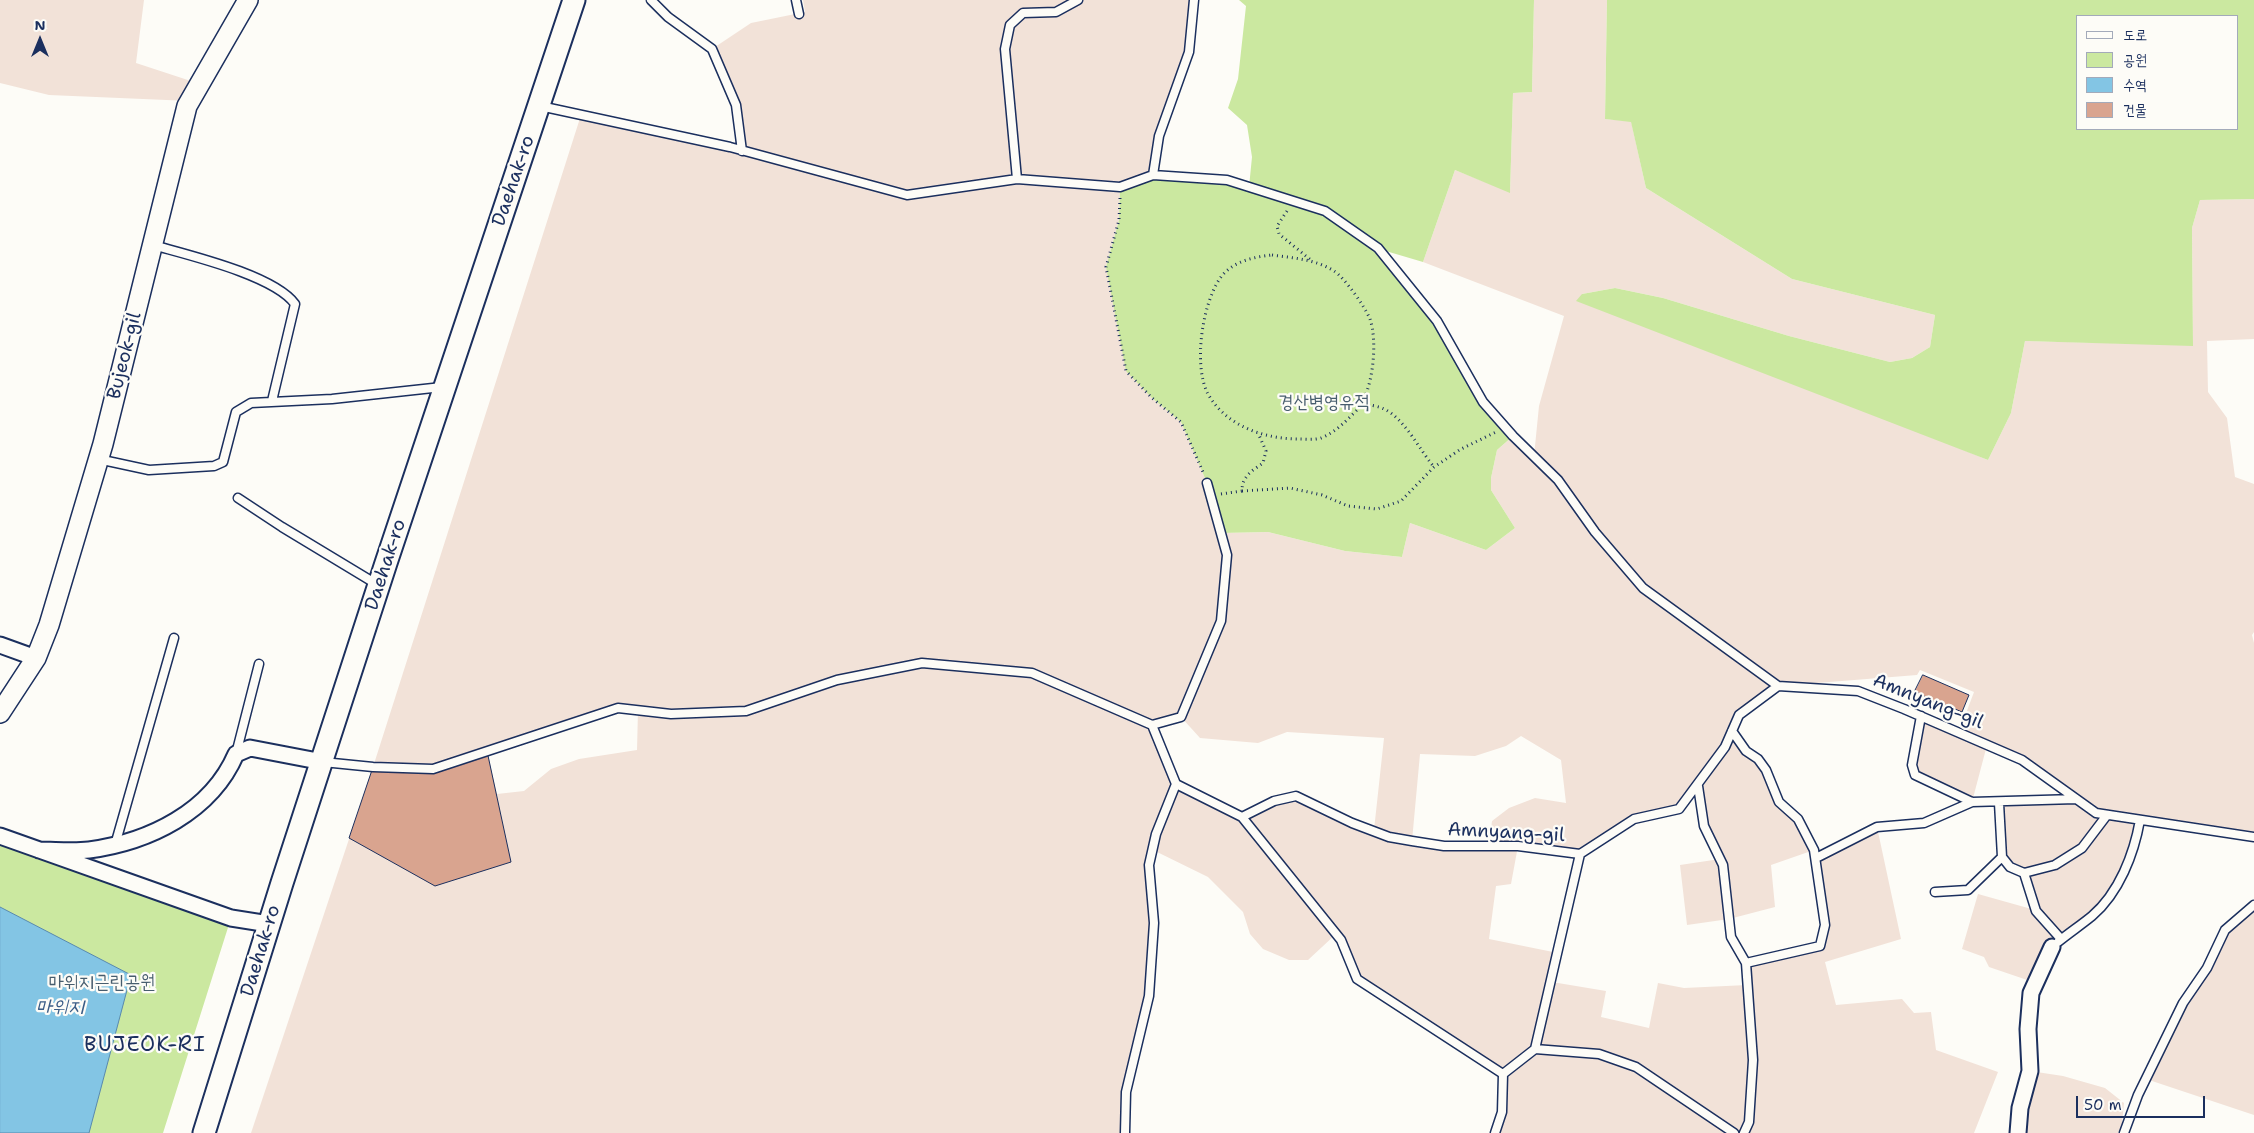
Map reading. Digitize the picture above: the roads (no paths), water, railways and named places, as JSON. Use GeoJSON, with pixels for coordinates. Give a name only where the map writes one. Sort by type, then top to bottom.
{"type":"FeatureCollection","features":[{"type":"Feature","properties":{"kind":"main road","name":"Daehak-ro"},"geometry":{"type":"LineString","coordinates":[[204,1133],[269,924],[379,586],[574,0]]}},
{"type":"Feature","properties":{"kind":"street","name":"Bujeok-gil"},"geometry":{"type":"LineString","coordinates":[[0,713],[36,658],[49,625],[98,459],[187,106],[248,0]]}},
{"type":"Feature","properties":{"kind":"street"},"geometry":{"type":"LineString","coordinates":[[0,645],[36,658]]}},
{"type":"Feature","properties":{"kind":"street"},"geometry":{"type":"LineString","coordinates":[[39,850],[86,850],[124,844],[161,828],[191,811],[214,791],[230,769],[236,754],[250,748],[323,762]]}},
{"type":"Feature","properties":{"kind":"street"},"geometry":{"type":"LineString","coordinates":[[0,836],[231,918],[269,924]]}},
{"type":"Feature","properties":{"kind":"street"},"geometry":{"type":"LineString","coordinates":[[2018,1133],[2020,1108],[2030,1071],[2028,1029],[2031,993],[2057,943]]}},
{"type":"Feature","properties":{"kind":"lane"},"geometry":{"type":"LineString","coordinates":[[651,0],[668,17],[712,49],[736,105],[742,151]]}},
{"type":"Feature","properties":{"kind":"lane"},"geometry":{"type":"LineString","coordinates":[[796,0],[798,14]]}},
{"type":"Feature","properties":{"kind":"lane"},"geometry":{"type":"LineString","coordinates":[[1017,179],[1005,49],[1010,25],[1023,13],[1056,12],[1078,0]]}},
{"type":"Feature","properties":{"kind":"lane"},"geometry":{"type":"LineString","coordinates":[[1153,175],[1160,136],[1189,52],[1194,0]]}},
{"type":"Feature","properties":{"kind":"lane"},"geometry":{"type":"LineString","coordinates":[[540,106],[742,151],[907,195],[1017,179],[1120,187],[1153,175],[1227,180],[1326,211],[1378,248],[1437,321],[1483,402],[1506,429],[1558,480],[1595,532],[1643,588],[1778,686]]}},
{"type":"Feature","properties":{"kind":"lane"},"geometry":{"type":"LineString","coordinates":[[153,245],[218,262],[287,293],[291,298],[295,304],[272,401]]}},
{"type":"Feature","properties":{"kind":"lane"},"geometry":{"type":"LineString","coordinates":[[98,459],[149,470],[214,466],[223,462],[236,412],[251,403],[332,399],[445,387]]}},
{"type":"Feature","properties":{"kind":"lane"},"geometry":{"type":"LineString","coordinates":[[323,762],[373,767],[433,769],[618,708],[671,714],[746,711],[837,680],[922,663],[1032,673],[1152,725],[1181,717],[1221,621],[1227,556],[1207,483]]}},
{"type":"Feature","properties":{"kind":"lane"},"geometry":{"type":"LineString","coordinates":[[238,498],[379,586]]}},
{"type":"Feature","properties":{"kind":"lane"},"geometry":{"type":"LineString","coordinates":[[115,845],[174,638]]}},
{"type":"Feature","properties":{"kind":"lane"},"geometry":{"type":"LineString","coordinates":[[236,754],[259,664]]}},
{"type":"Feature","properties":{"kind":"lane","name":"Amnyang-gil"},"geometry":{"type":"LineString","coordinates":[[1242,817],[1274,800],[1296,796],[1352,822],[1389,836],[1412,841],[1444,846],[1518,846],[1580,854],[1634,819],[1679,808],[1698,786],[1725,747],[1739,715],[1778,686],[1858,691],[1921,716],[2022,760],[2096,813],[2254,837]]}},
{"type":"Feature","properties":{"kind":"lane"},"geometry":{"type":"LineString","coordinates":[[1921,716],[1912,765],[1915,775],[1972,802],[1999,803],[2076,799]]}},
{"type":"Feature","properties":{"kind":"lane"},"geometry":{"type":"LineString","coordinates":[[1152,725],[1176,784],[1242,817],[1341,940],[1357,979],[1503,1074]]}},
{"type":"Feature","properties":{"kind":"lane"},"geometry":{"type":"LineString","coordinates":[[1732,731],[1746,751],[1758,759],[1766,770],[1779,802],[1798,819],[1814,850],[1825,925],[1820,946],[1746,963]]}},
{"type":"Feature","properties":{"kind":"lane"},"geometry":{"type":"LineString","coordinates":[[1125,1133],[1126,1092],[1150,996],[1154,923],[1149,865],[1156,834],[1176,784]]}},
{"type":"Feature","properties":{"kind":"lane"},"geometry":{"type":"LineString","coordinates":[[1698,786],[1704,826],[1723,865],[1731,937],[1746,963],[1753,1060],[1749,1122],[1744,1133]]}},
{"type":"Feature","properties":{"kind":"lane"},"geometry":{"type":"LineString","coordinates":[[1816,858],[1877,827],[1924,822],[1972,802]]}},
{"type":"Feature","properties":{"kind":"lane"},"geometry":{"type":"LineString","coordinates":[[1999,803],[2002,857],[2010,867],[2024,873],[2054,864],[2082,848],[2107,815]]}},
{"type":"Feature","properties":{"kind":"lane"},"geometry":{"type":"LineString","coordinates":[[2024,873],[2036,910],[2057,943],[2093,915],[2115,887],[2134,849],[2140,820]]}},
{"type":"Feature","properties":{"kind":"lane"},"geometry":{"type":"LineString","coordinates":[[1503,1074],[1535,1049],[1580,854]]}},
{"type":"Feature","properties":{"kind":"lane"},"geometry":{"type":"LineString","coordinates":[[1934,892],[1968,890],[2002,857]]}},
{"type":"Feature","properties":{"kind":"lane"},"geometry":{"type":"LineString","coordinates":[[2124,1133],[2138,1095],[2183,1003],[2207,968],[2224,930],[2254,905]]}},
{"type":"Feature","properties":{"kind":"lane"},"geometry":{"type":"LineString","coordinates":[[1535,1049],[1599,1054],[1636,1067],[1734,1133]]}},
{"type":"Feature","properties":{"kind":"lane"},"geometry":{"type":"LineString","coordinates":[[1495,1133],[1502,1112],[1503,1074]]}},
{"type":"Feature","properties":{"kind":"water","name":"마위지"},"geometry":{"type":"Polygon","coordinates":[[[0,907],[131,975],[89,1133],[0,1133],[0,907]]]}},
{"type":"Feature","properties":{"kind":"district","name":"BUJEOK-RI"},"geometry":{"type":"Point","coordinates":[145,1046]}},
{"type":"Feature","properties":{"kind":"park label","name":"경산병영유적"},"geometry":{"type":"Point","coordinates":[1324,403]}},
{"type":"Feature","properties":{"kind":"park label","name":"마위지근린공원"},"geometry":{"type":"Point","coordinates":[102,983]}}]}
